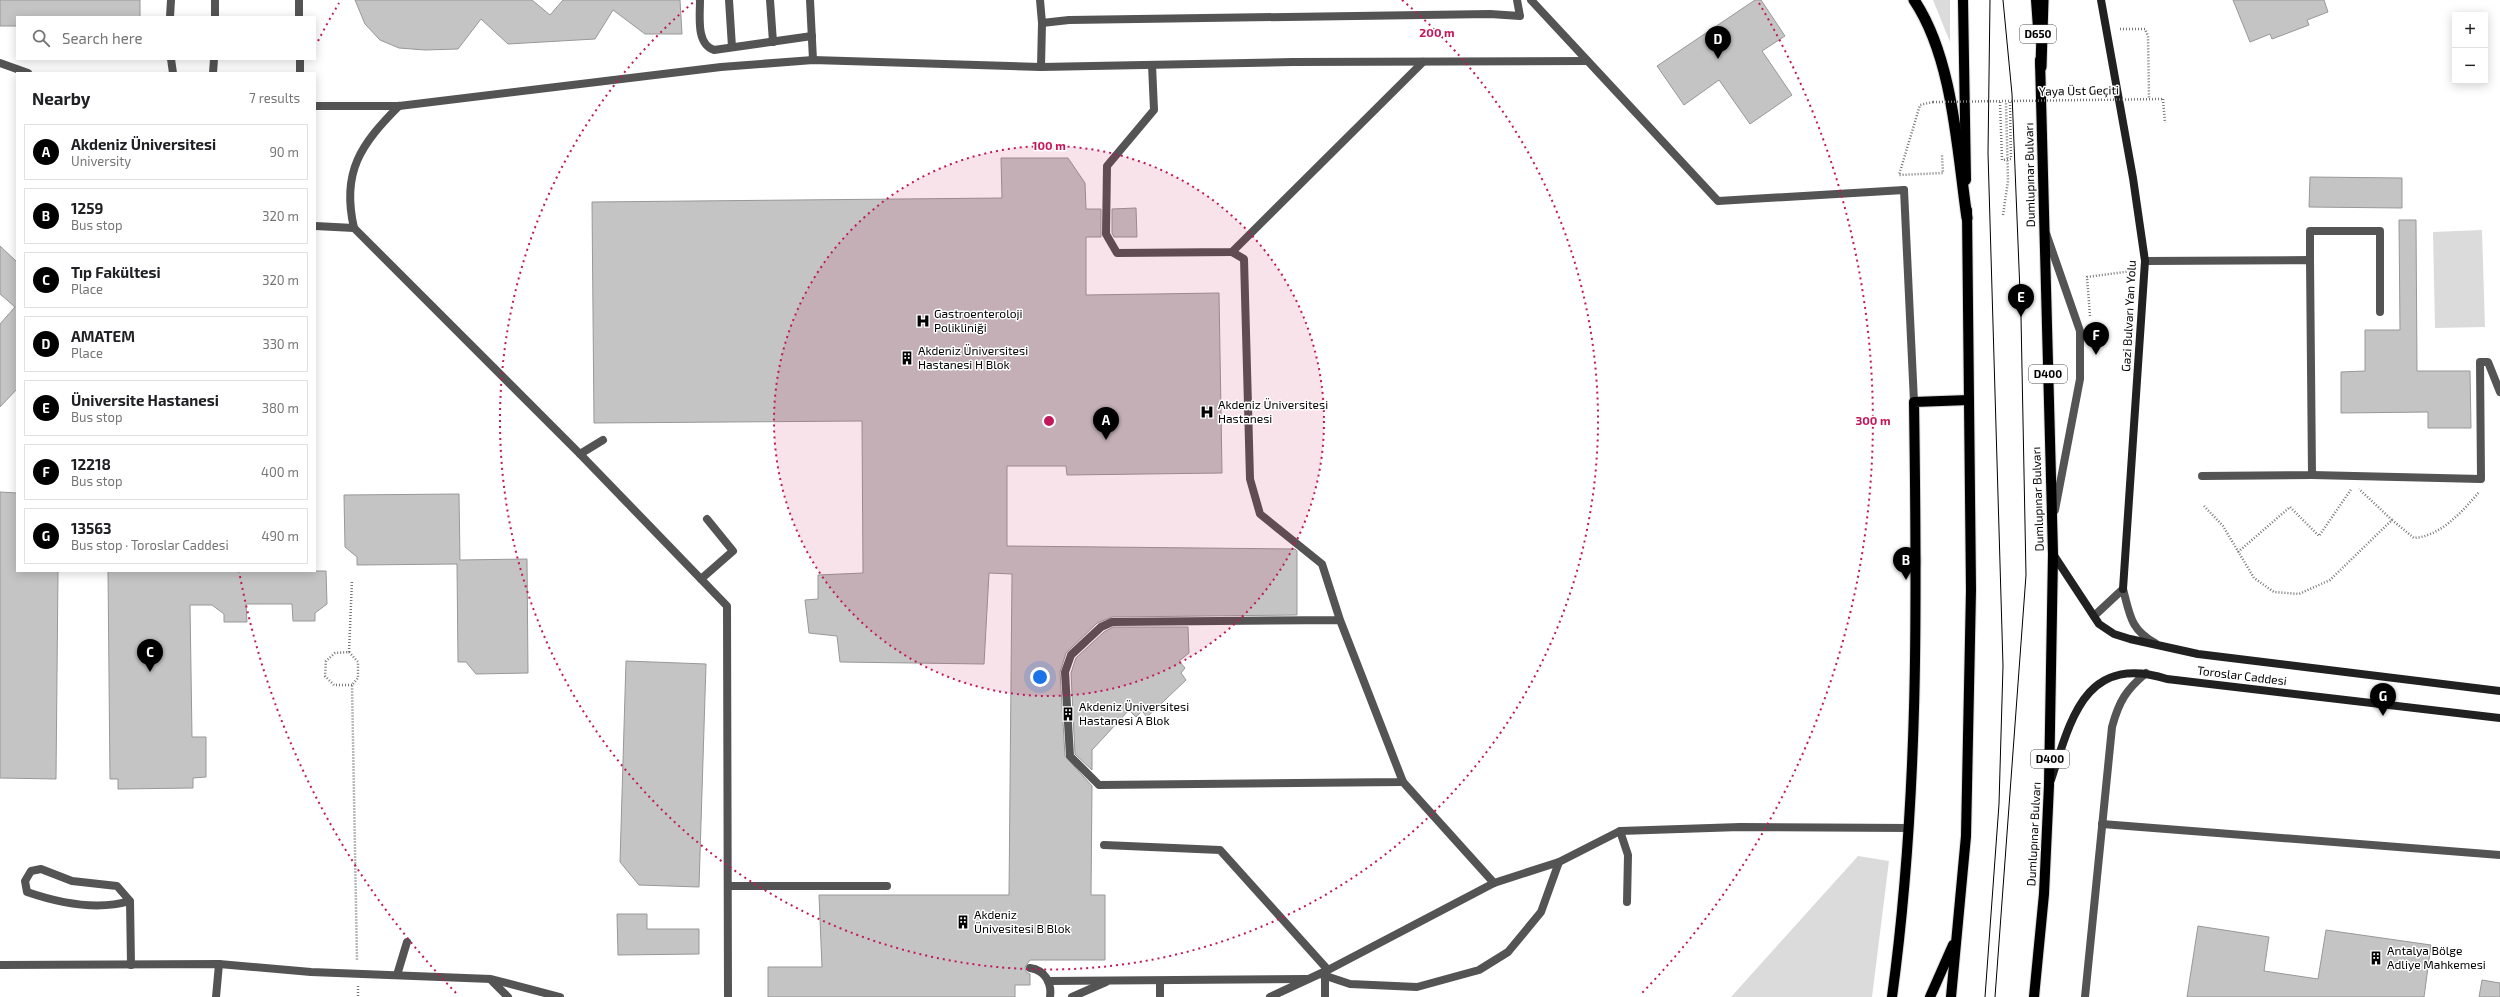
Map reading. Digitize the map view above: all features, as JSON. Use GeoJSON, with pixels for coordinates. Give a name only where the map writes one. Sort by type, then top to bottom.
{"type":"FeatureCollection","features":[{"type":"Feature","properties":{"kind":"highway"},"geometry":{"type":"LineString","coordinates":[[1914,0],[1922,12],[1936,48],[1947,90],[1967,218]]}},
{"type":"Feature","properties":{"kind":"highway","name":"D400"},"geometry":{"type":"LineString","coordinates":[[2041,67],[2043,0]]}},
{"type":"Feature","properties":{"kind":"main road"},"geometry":{"type":"LineString","coordinates":[[1951,997],[1966,820],[1971,590],[1963,0]]}},
{"type":"Feature","properties":{"kind":"main road","name":"Dumlupınar Bulvarı"},"geometry":{"type":"LineString","coordinates":[[2034,995],[2044,894],[2049,785],[2053,554],[2043,224],[2041,67],[2036,0]]}},
{"type":"Feature","properties":{"kind":"main road","name":"Gazi Bulvarı Yan Yolu"},"geometry":{"type":"LineString","coordinates":[[2101,0],[2145,265],[2123,590]]}},
{"type":"Feature","properties":{"kind":"main road"},"geometry":{"type":"LineString","coordinates":[[1892,997],[1899,944],[1909,828],[1916,561],[1914,402],[1969,400]]}},
{"type":"Feature","properties":{"kind":"main road","name":"Toroslar Caddesi"},"geometry":{"type":"LineString","coordinates":[[2053,554],[2099,624],[2114,634],[2159,646],[2198,654],[2500,691]]}},
{"type":"Feature","properties":{"kind":"main road","name":"Toroslar Caddesi"},"geometry":{"type":"LineString","coordinates":[[2049,785],[2071,718],[2086,695],[2101,683],[2120,673],[2146,673],[2167,679],[2500,718]]}},
{"type":"Feature","properties":{"kind":"main road"},"geometry":{"type":"LineString","coordinates":[[1930,997],[1957,936]]}},
{"type":"Feature","properties":{"kind":"street"},"geometry":{"type":"LineString","coordinates":[[170,16],[171,0]]}},
{"type":"Feature","properties":{"kind":"street"},"geometry":{"type":"LineString","coordinates":[[215,0],[215,16]]}},
{"type":"Feature","properties":{"kind":"street"},"geometry":{"type":"LineString","coordinates":[[299,0],[299,16]]}},
{"type":"Feature","properties":{"kind":"street"},"geometry":{"type":"LineString","coordinates":[[700,0],[702,40],[706,47],[714,50],[812,36]]}},
{"type":"Feature","properties":{"kind":"street"},"geometry":{"type":"LineString","coordinates":[[729,0],[732,47]]}},
{"type":"Feature","properties":{"kind":"street"},"geometry":{"type":"LineString","coordinates":[[770,0],[773,42]]}},
{"type":"Feature","properties":{"kind":"street"},"geometry":{"type":"LineString","coordinates":[[810,0],[813,60]]}},
{"type":"Feature","properties":{"kind":"street"},"geometry":{"type":"LineString","coordinates":[[1040,0],[1042,24],[1041,67]]}},
{"type":"Feature","properties":{"kind":"street"},"geometry":{"type":"LineString","coordinates":[[1042,24],[1070,20],[1490,14],[1520,16],[1517,0]]}},
{"type":"Feature","properties":{"kind":"street"},"geometry":{"type":"LineString","coordinates":[[1532,0],[1718,201],[1904,190],[1914,402]]}},
{"type":"Feature","properties":{"kind":"street"},"geometry":{"type":"LineString","coordinates":[[171,60],[173,72]]}},
{"type":"Feature","properties":{"kind":"street"},"geometry":{"type":"LineString","coordinates":[[213,72],[214,60]]}},
{"type":"Feature","properties":{"kind":"street"},"geometry":{"type":"LineString","coordinates":[[300,60],[300,72]]}},
{"type":"Feature","properties":{"kind":"street"},"geometry":{"type":"LineString","coordinates":[[316,106],[399,106],[721,67],[813,60],[1041,67],[1587,61]]}},
{"type":"Feature","properties":{"kind":"street"},"geometry":{"type":"LineString","coordinates":[[1232,252],[1423,62]]}},
{"type":"Feature","properties":{"kind":"street"},"geometry":{"type":"LineString","coordinates":[[0,63],[25,72]]}},
{"type":"Feature","properties":{"kind":"street"},"geometry":{"type":"LineString","coordinates":[[1152,65],[1154,110],[1107,166],[1106,234],[1117,253],[1232,252],[1244,259],[1250,479],[1260,514],[1322,564],[1340,620],[1403,782],[1494,883]]}},
{"type":"Feature","properties":{"kind":"street"},"geometry":{"type":"LineString","coordinates":[[399,106],[374,131],[358,154],[350,180],[350,210],[354,228],[580,454],[727,606],[728,997]]}},
{"type":"Feature","properties":{"kind":"street"},"geometry":{"type":"LineString","coordinates":[[2043,224],[2080,331],[2080,379],[2052,524]]}},
{"type":"Feature","properties":{"kind":"street"},"geometry":{"type":"LineString","coordinates":[[316,226],[354,228]]}},
{"type":"Feature","properties":{"kind":"street"},"geometry":{"type":"LineString","coordinates":[[2312,476],[2310,231],[2380,231],[2380,312]]}},
{"type":"Feature","properties":{"kind":"street"},"geometry":{"type":"LineString","coordinates":[[2145,265],[2310,260]]}},
{"type":"Feature","properties":{"kind":"street"},"geometry":{"type":"LineString","coordinates":[[2202,476],[2481,478],[2480,362],[2488,362],[2500,392]]}},
{"type":"Feature","properties":{"kind":"street"},"geometry":{"type":"LineString","coordinates":[[580,454],[603,440]]}},
{"type":"Feature","properties":{"kind":"street"},"geometry":{"type":"LineString","coordinates":[[701,579],[733,551],[707,519]]}},
{"type":"Feature","properties":{"kind":"street"},"geometry":{"type":"LineString","coordinates":[[2094,616],[2123,590],[2133,626],[2143,636],[2159,646]]}},
{"type":"Feature","properties":{"kind":"street"},"geometry":{"type":"LineString","coordinates":[[1340,620],[1112,622],[1101,627],[1072,655],[1065,672],[1070,756],[1099,786],[1403,782]]}},
{"type":"Feature","properties":{"kind":"street"},"geometry":{"type":"LineString","coordinates":[[2085,997],[2112,727],[2117,706],[2129,688],[2146,673]]}},
{"type":"Feature","properties":{"kind":"street"},"geometry":{"type":"LineString","coordinates":[[2102,824],[2500,855]]}},
{"type":"Feature","properties":{"kind":"street"},"geometry":{"type":"LineString","coordinates":[[1270,997],[1309,979],[1325,974],[1494,883],[1559,862],[1620,832],[1740,827],[1909,828]]}},
{"type":"Feature","properties":{"kind":"street"},"geometry":{"type":"LineString","coordinates":[[1620,832],[1628,855],[1627,902]]}},
{"type":"Feature","properties":{"kind":"street"},"geometry":{"type":"LineString","coordinates":[[1104,845],[1220,850],[1325,974],[1350,984],[1417,987],[1479,970],[1508,952],[1541,912],[1559,862]]}},
{"type":"Feature","properties":{"kind":"street"},"geometry":{"type":"LineString","coordinates":[[130,901],[114,906],[58,902],[27,892],[25,880],[31,871],[41,869],[72,881],[117,886],[130,901],[131,965]]}},
{"type":"Feature","properties":{"kind":"street"},"geometry":{"type":"LineString","coordinates":[[728,886],[887,886]]}},
{"type":"Feature","properties":{"kind":"street"},"geometry":{"type":"LineString","coordinates":[[397,975],[407,942]]}},
{"type":"Feature","properties":{"kind":"street"},"geometry":{"type":"LineString","coordinates":[[216,997],[219,964]]}},
{"type":"Feature","properties":{"kind":"street"},"geometry":{"type":"LineString","coordinates":[[0,965],[219,964],[358,974],[491,979],[560,997]]}},
{"type":"Feature","properties":{"kind":"street"},"geometry":{"type":"LineString","coordinates":[[1030,968],[1040,971],[1048,981],[1050,997]]}},
{"type":"Feature","properties":{"kind":"street"},"geometry":{"type":"LineString","coordinates":[[1325,974],[1325,997]]}},
{"type":"Feature","properties":{"kind":"street"},"geometry":{"type":"LineString","coordinates":[[491,979],[508,997]]}},
{"type":"Feature","properties":{"kind":"street"},"geometry":{"type":"LineString","coordinates":[[1048,981],[1309,979]]}},
{"type":"Feature","properties":{"kind":"street"},"geometry":{"type":"LineString","coordinates":[[1160,980],[1160,997]]}},
{"type":"Feature","properties":{"kind":"street"},"geometry":{"type":"LineString","coordinates":[[1072,997],[1108,981]]}},
{"type":"Feature","properties":{"kind":"path"},"geometry":{"type":"LineString","coordinates":[[2107,29],[2145,29],[2148,36],[2149,99]]}},
{"type":"Feature","properties":{"kind":"path","name":"Yaya Üst Geçiti"},"geometry":{"type":"LineString","coordinates":[[1942,165],[1943,172],[1899,175],[1920,105],[1933,102],[2163,99],[2165,124]]}},
{"type":"Feature","properties":{"kind":"path"},"geometry":{"type":"LineString","coordinates":[[2000,102],[2002,160],[2011,159],[2010,102]]}},
{"type":"Feature","properties":{"kind":"path"},"geometry":{"type":"LineString","coordinates":[[2003,215],[2008,181],[2006,102]]}},
{"type":"Feature","properties":{"kind":"path"},"geometry":{"type":"LineString","coordinates":[[2091,320],[2087,277],[2145,265]]}},
{"type":"Feature","properties":{"kind":"path"},"geometry":{"type":"LineString","coordinates":[[2238,552],[2290,508],[2319,536],[2354,484],[2392,520],[2414,538],[2428,537],[2460,514],[2487,483],[2481,475]]}},
{"type":"Feature","properties":{"kind":"path"},"geometry":{"type":"LineString","coordinates":[[2204,506],[2223,526],[2254,578],[2274,592],[2299,594],[2330,580],[2392,520]]}},
{"type":"Feature","properties":{"kind":"path"},"geometry":{"type":"LineString","coordinates":[[352,580],[349,652],[358,662],[358,678],[352,686],[358,974]]}},
{"type":"Feature","properties":{"kind":"path"},"geometry":{"type":"LineString","coordinates":[[349,652],[335,653],[326,661],[325,676],[334,686],[352,686]]}},
{"type":"Feature","properties":{"kind":"shaded area"},"geometry":{"type":"Polygon","coordinates":[[[1933,0],[1950,0],[1950,42],[1933,0]]]}},
{"type":"Feature","properties":{"kind":"shaded area"},"geometry":{"type":"Polygon","coordinates":[[[2482,230],[2485,327],[2435,328],[2433,232],[2482,230]]]}},
{"type":"Feature","properties":{"kind":"shaded area"},"geometry":{"type":"Polygon","coordinates":[[[1858,856],[1889,861],[1872,997],[1731,997],[1858,856]]]}},
{"type":"Feature","properties":{"kind":"building"},"geometry":{"type":"Polygon","coordinates":[[[0,0],[140,0],[140,16],[16,16],[16,26],[0,26],[0,0]]]}},
{"type":"Feature","properties":{"kind":"building"},"geometry":{"type":"Polygon","coordinates":[[[355,0],[532,0],[550,15],[563,0],[680,0],[682,34],[645,34],[613,10],[595,39],[508,44],[481,19],[458,49],[425,50],[399,48],[380,40],[365,24],[355,0]]]}},
{"type":"Feature","properties":{"kind":"building"},"geometry":{"type":"Polygon","coordinates":[[[1755,0],[1761,0],[1785,36],[1762,51],[1792,95],[1750,124],[1719,80],[1684,105],[1657,66],[1755,0]]]}},
{"type":"Feature","properties":{"kind":"building"},"geometry":{"type":"Polygon","coordinates":[[[2233,0],[2324,0],[2328,12],[2307,20],[2309,25],[2272,39],[2270,34],[2250,42],[2233,0]]]}},
{"type":"Feature","properties":{"kind":"building","name":"Akdeniz Üniversitesi Hastanesi H Blok"},"geometry":{"type":"Polygon","coordinates":[[[1001,158],[1068,158],[1085,183],[1086,209],[1101,209],[1101,237],[1086,237],[1086,295],[1219,293],[1222,473],[1067,475],[1066,466],[1007,466],[1007,546],[1295,549],[1297,551],[1297,615],[1112,617],[1097,623],[1066,653],[1060,672],[1065,756],[1092,786],[1091,895],[1105,895],[1105,960],[1030,960],[1025,967],[1026,972],[1030,974],[1030,985],[1015,985],[1015,997],[768,997],[768,967],[822,967],[819,895],[1009,895],[1012,574],[989,573],[984,664],[840,662],[837,636],[809,633],[805,600],[818,599],[818,575],[863,573],[862,421],[594,423],[592,202],[1002,198],[1001,158]]]}},
{"type":"Feature","properties":{"kind":"building"},"geometry":{"type":"Polygon","coordinates":[[[2310,177],[2402,178],[2402,208],[2309,207],[2310,177]]]}},
{"type":"Feature","properties":{"kind":"building"},"geometry":{"type":"Polygon","coordinates":[[[1136,208],[1137,237],[1114,237],[1112,233],[1112,209],[1136,208]]]}},
{"type":"Feature","properties":{"kind":"building"},"geometry":{"type":"Polygon","coordinates":[[[2399,220],[2416,220],[2417,371],[2470,371],[2471,428],[2428,428],[2428,412],[2341,413],[2341,372],[2365,371],[2365,330],[2400,330],[2399,220]]]}},
{"type":"Feature","properties":{"kind":"building"},"geometry":{"type":"Polygon","coordinates":[[[0,246],[16,261],[16,390],[0,407],[0,324],[15,307],[0,294],[0,246]]]}},
{"type":"Feature","properties":{"kind":"building"},"geometry":{"type":"Polygon","coordinates":[[[0,492],[16,493],[16,572],[58,572],[56,779],[0,778],[0,492]]]}},
{"type":"Feature","properties":{"kind":"building"},"geometry":{"type":"Polygon","coordinates":[[[459,494],[460,560],[527,559],[528,673],[476,674],[466,662],[458,662],[457,564],[357,565],[357,557],[345,547],[344,495],[459,494]]]}},
{"type":"Feature","properties":{"kind":"building"},"geometry":{"type":"Polygon","coordinates":[[[326,571],[327,604],[315,613],[315,621],[293,621],[292,604],[246,604],[247,622],[224,622],[224,614],[212,605],[190,605],[192,737],[206,737],[206,777],[193,778],[193,788],[118,789],[118,779],[110,779],[108,572],[326,571]]]}},
{"type":"Feature","properties":{"kind":"building"},"geometry":{"type":"Polygon","coordinates":[[[1113,627],[1188,627],[1189,653],[1179,661],[1185,668],[1181,673],[1186,680],[1147,717],[1142,711],[1136,717],[1129,710],[1092,750],[1092,770],[1075,754],[1071,673],[1076,658],[1104,632],[1113,627]]]}},
{"type":"Feature","properties":{"kind":"building"},"geometry":{"type":"Polygon","coordinates":[[[626,661],[706,664],[699,887],[639,885],[620,862],[626,661]]]}},
{"type":"Feature","properties":{"kind":"building"},"geometry":{"type":"Polygon","coordinates":[[[617,914],[647,914],[647,929],[699,929],[699,954],[618,955],[617,914]]]}},
{"type":"Feature","properties":{"kind":"building","name":"Antalya Bölge Adliye Mahkemesi"},"geometry":{"type":"Polygon","coordinates":[[[2198,926],[2269,937],[2264,971],[2318,979],[2326,930],[2431,945],[2424,997],[2187,997],[2198,926]]]}},
{"type":"Feature","properties":{"kind":"building","name":"Antalya Bölge Adliye Mahkemesi"},"geometry":{"type":"Polygon","coordinates":[[[2482,980],[2500,983],[2500,997],[2479,997],[2482,980]]]}},
{"type":"Feature","properties":{"kind":"tram line"},"geometry":{"type":"LineString","coordinates":[[1985,997],[1999,804],[2003,666],[1988,153],[1990,0]]}},
{"type":"Feature","properties":{"kind":"tram line"},"geometry":{"type":"LineString","coordinates":[[1995,997],[2026,575],[2021,317],[2012,94],[2003,0]]}},
{"type":"Feature","properties":{"kind":"place","name":"AMATEM"},"geometry":{"type":"Point","coordinates":[1718,59]}},
{"type":"Feature","properties":{"kind":"place","name":"Üniversite Hastanesi"},"geometry":{"type":"Point","coordinates":[2021,317]}},
{"type":"Feature","properties":{"kind":"place","name":"Gastroenteroloji Polikliniği"},"geometry":{"type":"Point","coordinates":[923,321]}},
{"type":"Feature","properties":{"kind":"place","name":"12218"},"geometry":{"type":"Point","coordinates":[2096,355]}},
{"type":"Feature","properties":{"kind":"place","name":"Akdeniz Üniversitesi Hastanesi H Blok"},"geometry":{"type":"Point","coordinates":[907,358]}},
{"type":"Feature","properties":{"kind":"place","name":"Akdeniz Üniversitesi Hastanesi"},"geometry":{"type":"Point","coordinates":[1207,412]}},
{"type":"Feature","properties":{"kind":"place","name":"Akdeniz Üniversitesi"},"geometry":{"type":"Point","coordinates":[1106,440]}},
{"type":"Feature","properties":{"kind":"place","name":"1259"},"geometry":{"type":"Point","coordinates":[1906,580]}},
{"type":"Feature","properties":{"kind":"place","name":"Tıp Fakültesi"},"geometry":{"type":"Point","coordinates":[150,672]}},
{"type":"Feature","properties":{"kind":"place","name":"Akdeniz Üniversitesi Hastanesi A Blok"},"geometry":{"type":"Point","coordinates":[1068,714]}},
{"type":"Feature","properties":{"kind":"place","name":"13563"},"geometry":{"type":"Point","coordinates":[2383,716]}},
{"type":"Feature","properties":{"kind":"place","name":"Akdeniz Ünivesitesi B Blok"},"geometry":{"type":"Point","coordinates":[963,922]}},
{"type":"Feature","properties":{"kind":"place","name":"Antalya Bölge Adliye Mahkemesi"},"geometry":{"type":"Point","coordinates":[2376,958]}}]}
